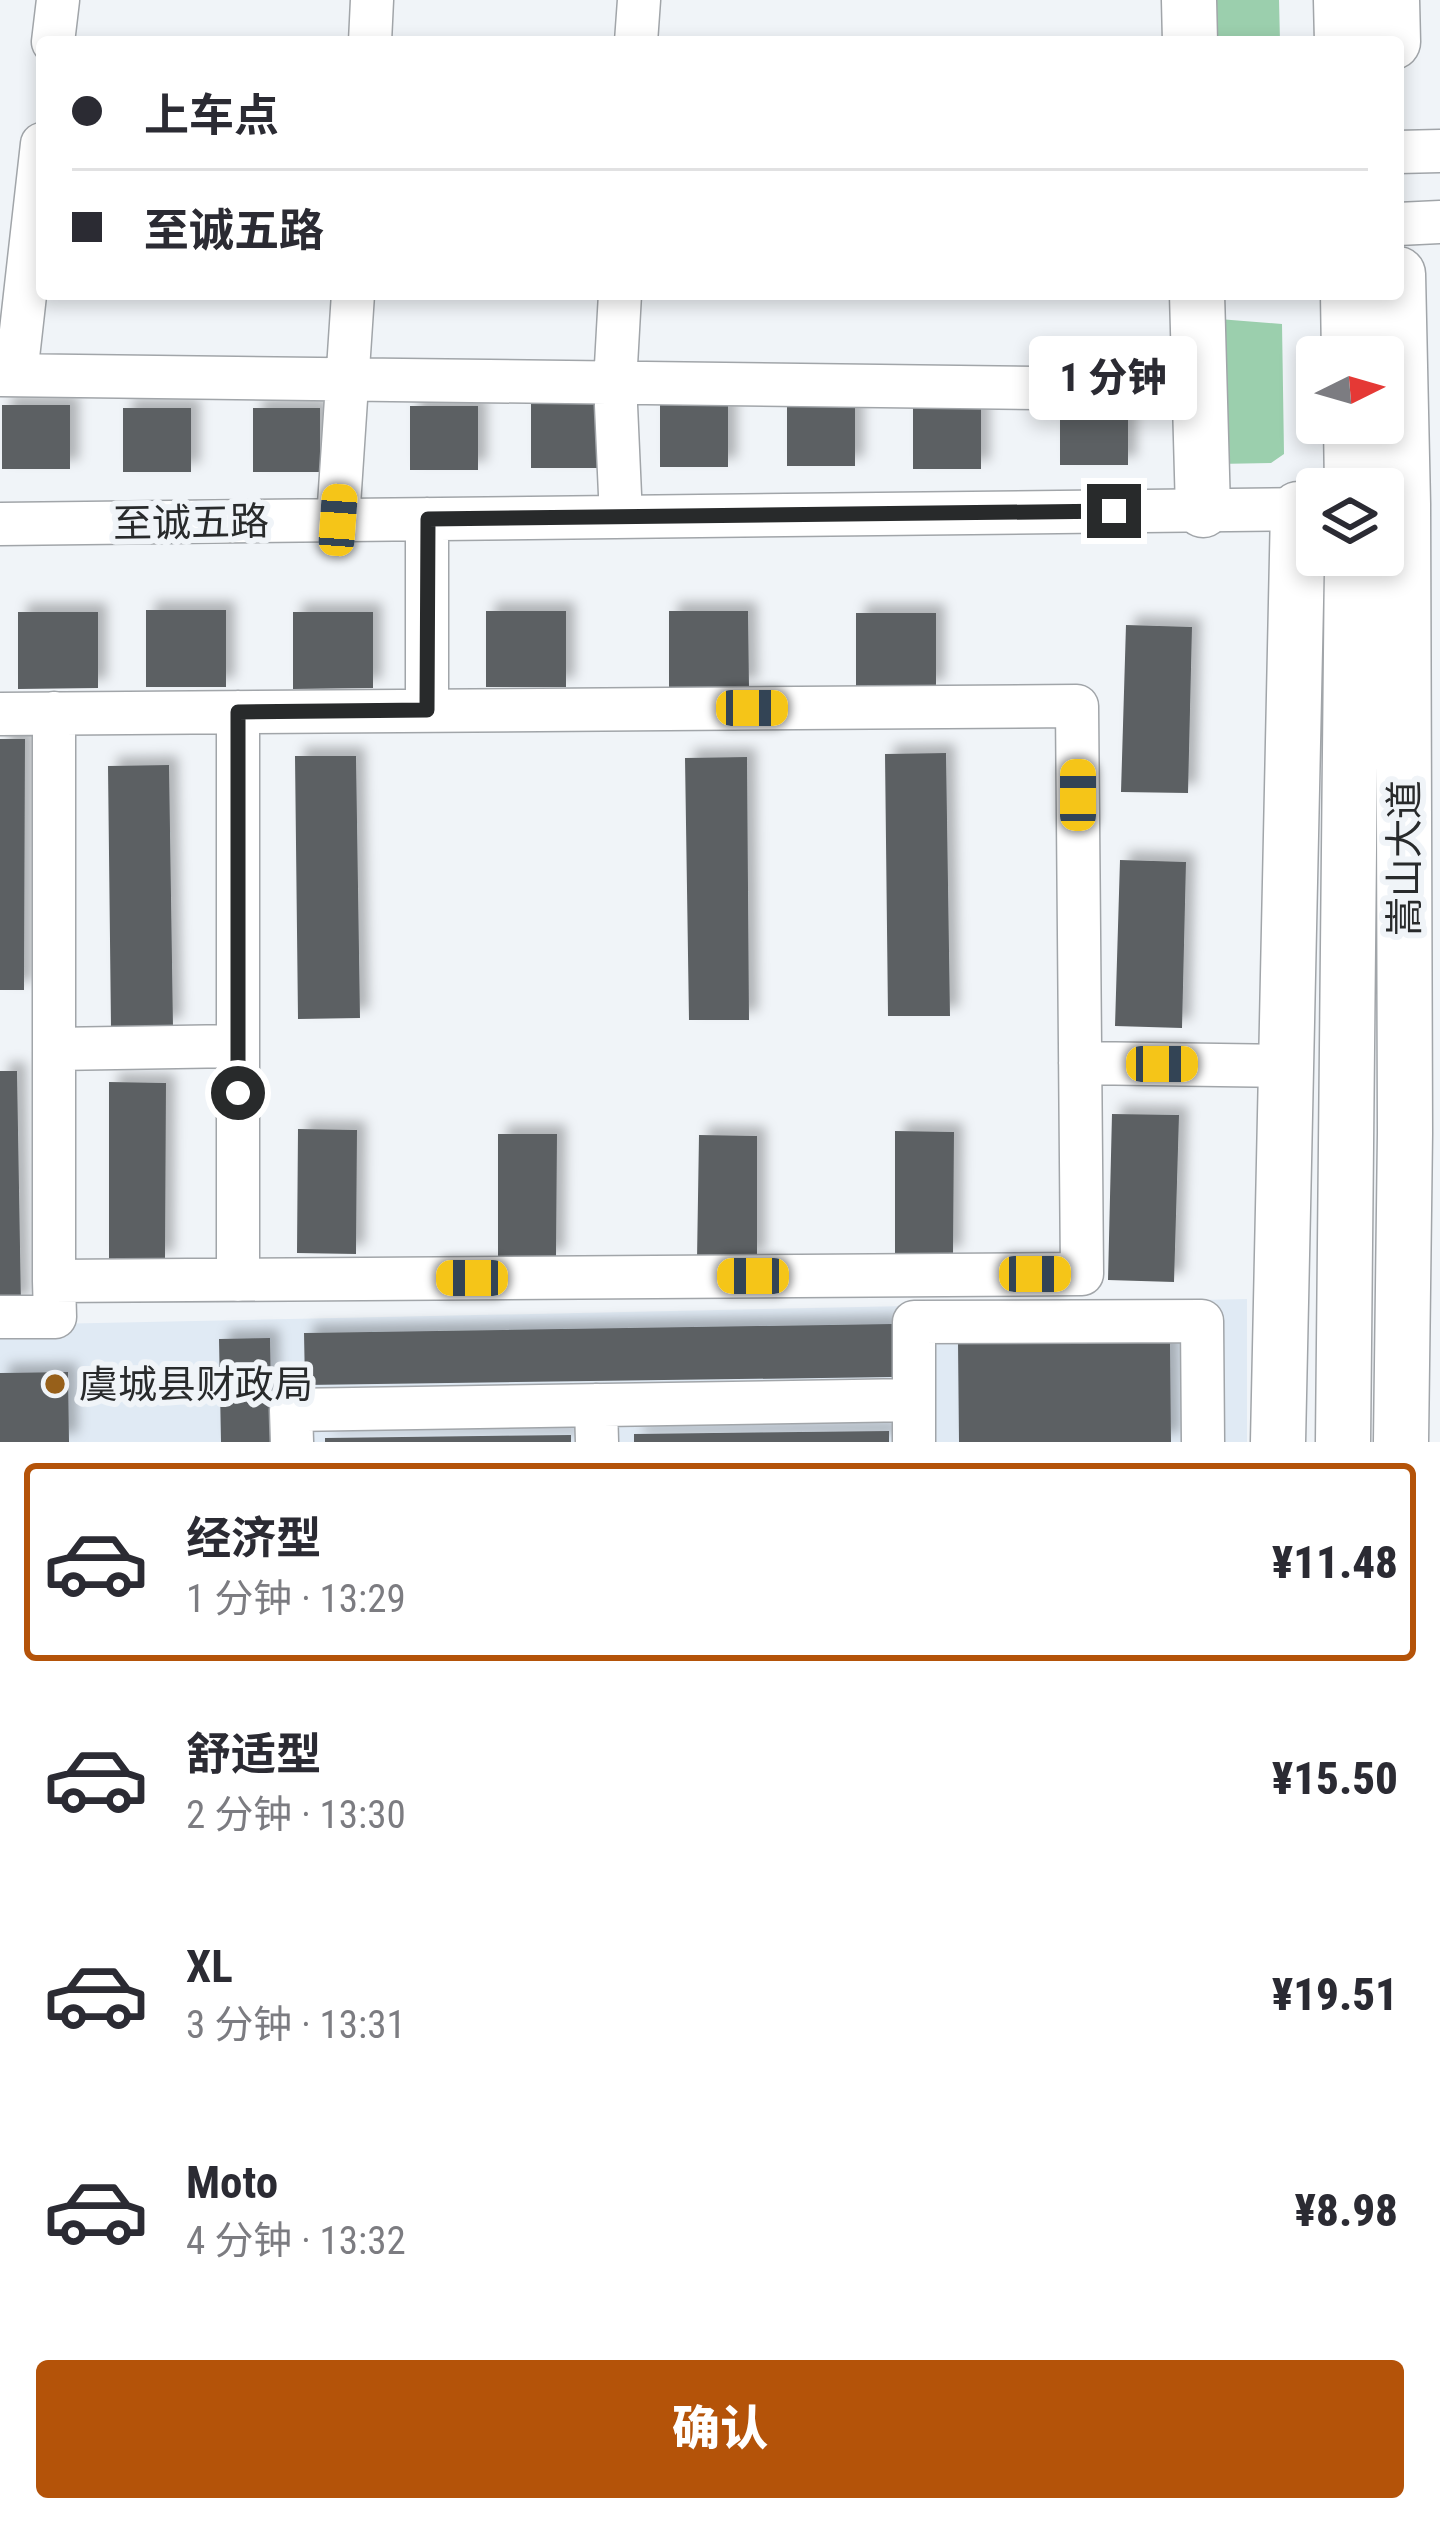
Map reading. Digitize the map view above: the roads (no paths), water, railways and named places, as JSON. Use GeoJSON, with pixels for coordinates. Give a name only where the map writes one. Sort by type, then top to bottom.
{"type":"FeatureCollection","features":[{"type":"Feature","properties":{"kind":"main road"},"geometry":{"type":"LineString","coordinates":[[1189,0],[1190,36]]}},
{"type":"Feature","properties":{"kind":"main road"},"geometry":{"type":"LineString","coordinates":[[1341,0],[1342,36]]}},
{"type":"Feature","properties":{"kind":"main road"},"geometry":{"type":"LineString","coordinates":[[1392,0],[1393,36]]}},
{"type":"Feature","properties":{"kind":"main road"},"geometry":{"type":"LineString","coordinates":[[1197,300],[1203,510]]}},
{"type":"Feature","properties":{"kind":"main road"},"geometry":{"type":"LineString","coordinates":[[1348,300],[1349,336]]}},
{"type":"Feature","properties":{"kind":"main road","name":"嵩山大道"},"geometry":{"type":"LineString","coordinates":[[1395,468],[1398,300]]}},
{"type":"Feature","properties":{"kind":"main road"},"geometry":{"type":"LineString","coordinates":[[1278,1442],[1286,1066],[1305,576]]}},
{"type":"Feature","properties":{"kind":"main road","name":"嵩山大道"},"geometry":{"type":"LineString","coordinates":[[1343,1442],[1352,576]]}},
{"type":"Feature","properties":{"kind":"main road","name":"嵩山大道"},"geometry":{"type":"LineString","coordinates":[[1397,576],[1423,1133],[1401,1442]]}},
{"type":"Feature","properties":{"kind":"street"},"geometry":{"type":"LineString","coordinates":[[54,36],[58,0]]}},
{"type":"Feature","properties":{"kind":"street"},"geometry":{"type":"LineString","coordinates":[[370,36],[372,0]]}},
{"type":"Feature","properties":{"kind":"street"},"geometry":{"type":"LineString","coordinates":[[636,36],[639,0]]}},
{"type":"Feature","properties":{"kind":"street"},"geometry":{"type":"LineString","coordinates":[[1404,152],[1440,151]]}},
{"type":"Feature","properties":{"kind":"street"},"geometry":{"type":"LineString","coordinates":[[36,185],[8,375],[1200,391]]}},
{"type":"Feature","properties":{"kind":"street"},"geometry":{"type":"LineString","coordinates":[[1404,224],[1440,223]]}},
{"type":"Feature","properties":{"kind":"street"},"geometry":{"type":"LineString","coordinates":[[338,520],[352,300]]}},
{"type":"Feature","properties":{"kind":"street"},"geometry":{"type":"LineString","coordinates":[[620,300],[615,383],[621,517]]}},
{"type":"Feature","properties":{"kind":"street","name":"至诚五路"},"geometry":{"type":"LineString","coordinates":[[0,524],[1296,509]]}},
{"type":"Feature","properties":{"kind":"street"},"geometry":{"type":"LineString","coordinates":[[427,710],[428,519]]}},
{"type":"Feature","properties":{"kind":"street"},"geometry":{"type":"LineString","coordinates":[[0,714],[1078,706],[1082,1274],[54,1281]]}},
{"type":"Feature","properties":{"kind":"street"},"geometry":{"type":"LineString","coordinates":[[238,712],[238,1280]]}},
{"type":"Feature","properties":{"kind":"street"},"geometry":{"type":"LineString","coordinates":[[0,1317],[55,1317],[54,713]]}},
{"type":"Feature","properties":{"kind":"street"},"geometry":{"type":"LineString","coordinates":[[55,1048],[237,1046]]}},
{"type":"Feature","properties":{"kind":"street"},"geometry":{"type":"LineString","coordinates":[[1080,1064],[1286,1066]]}},
{"type":"Feature","properties":{"kind":"street"},"geometry":{"type":"LineString","coordinates":[[292,1442],[291,1410],[596,1424],[914,1421],[914,1322],[1202,1321],[1203,1442]]}},
{"type":"Feature","properties":{"kind":"place","name":"虞城县财政局"},"geometry":{"type":"Point","coordinates":[55,1384]}}]}
